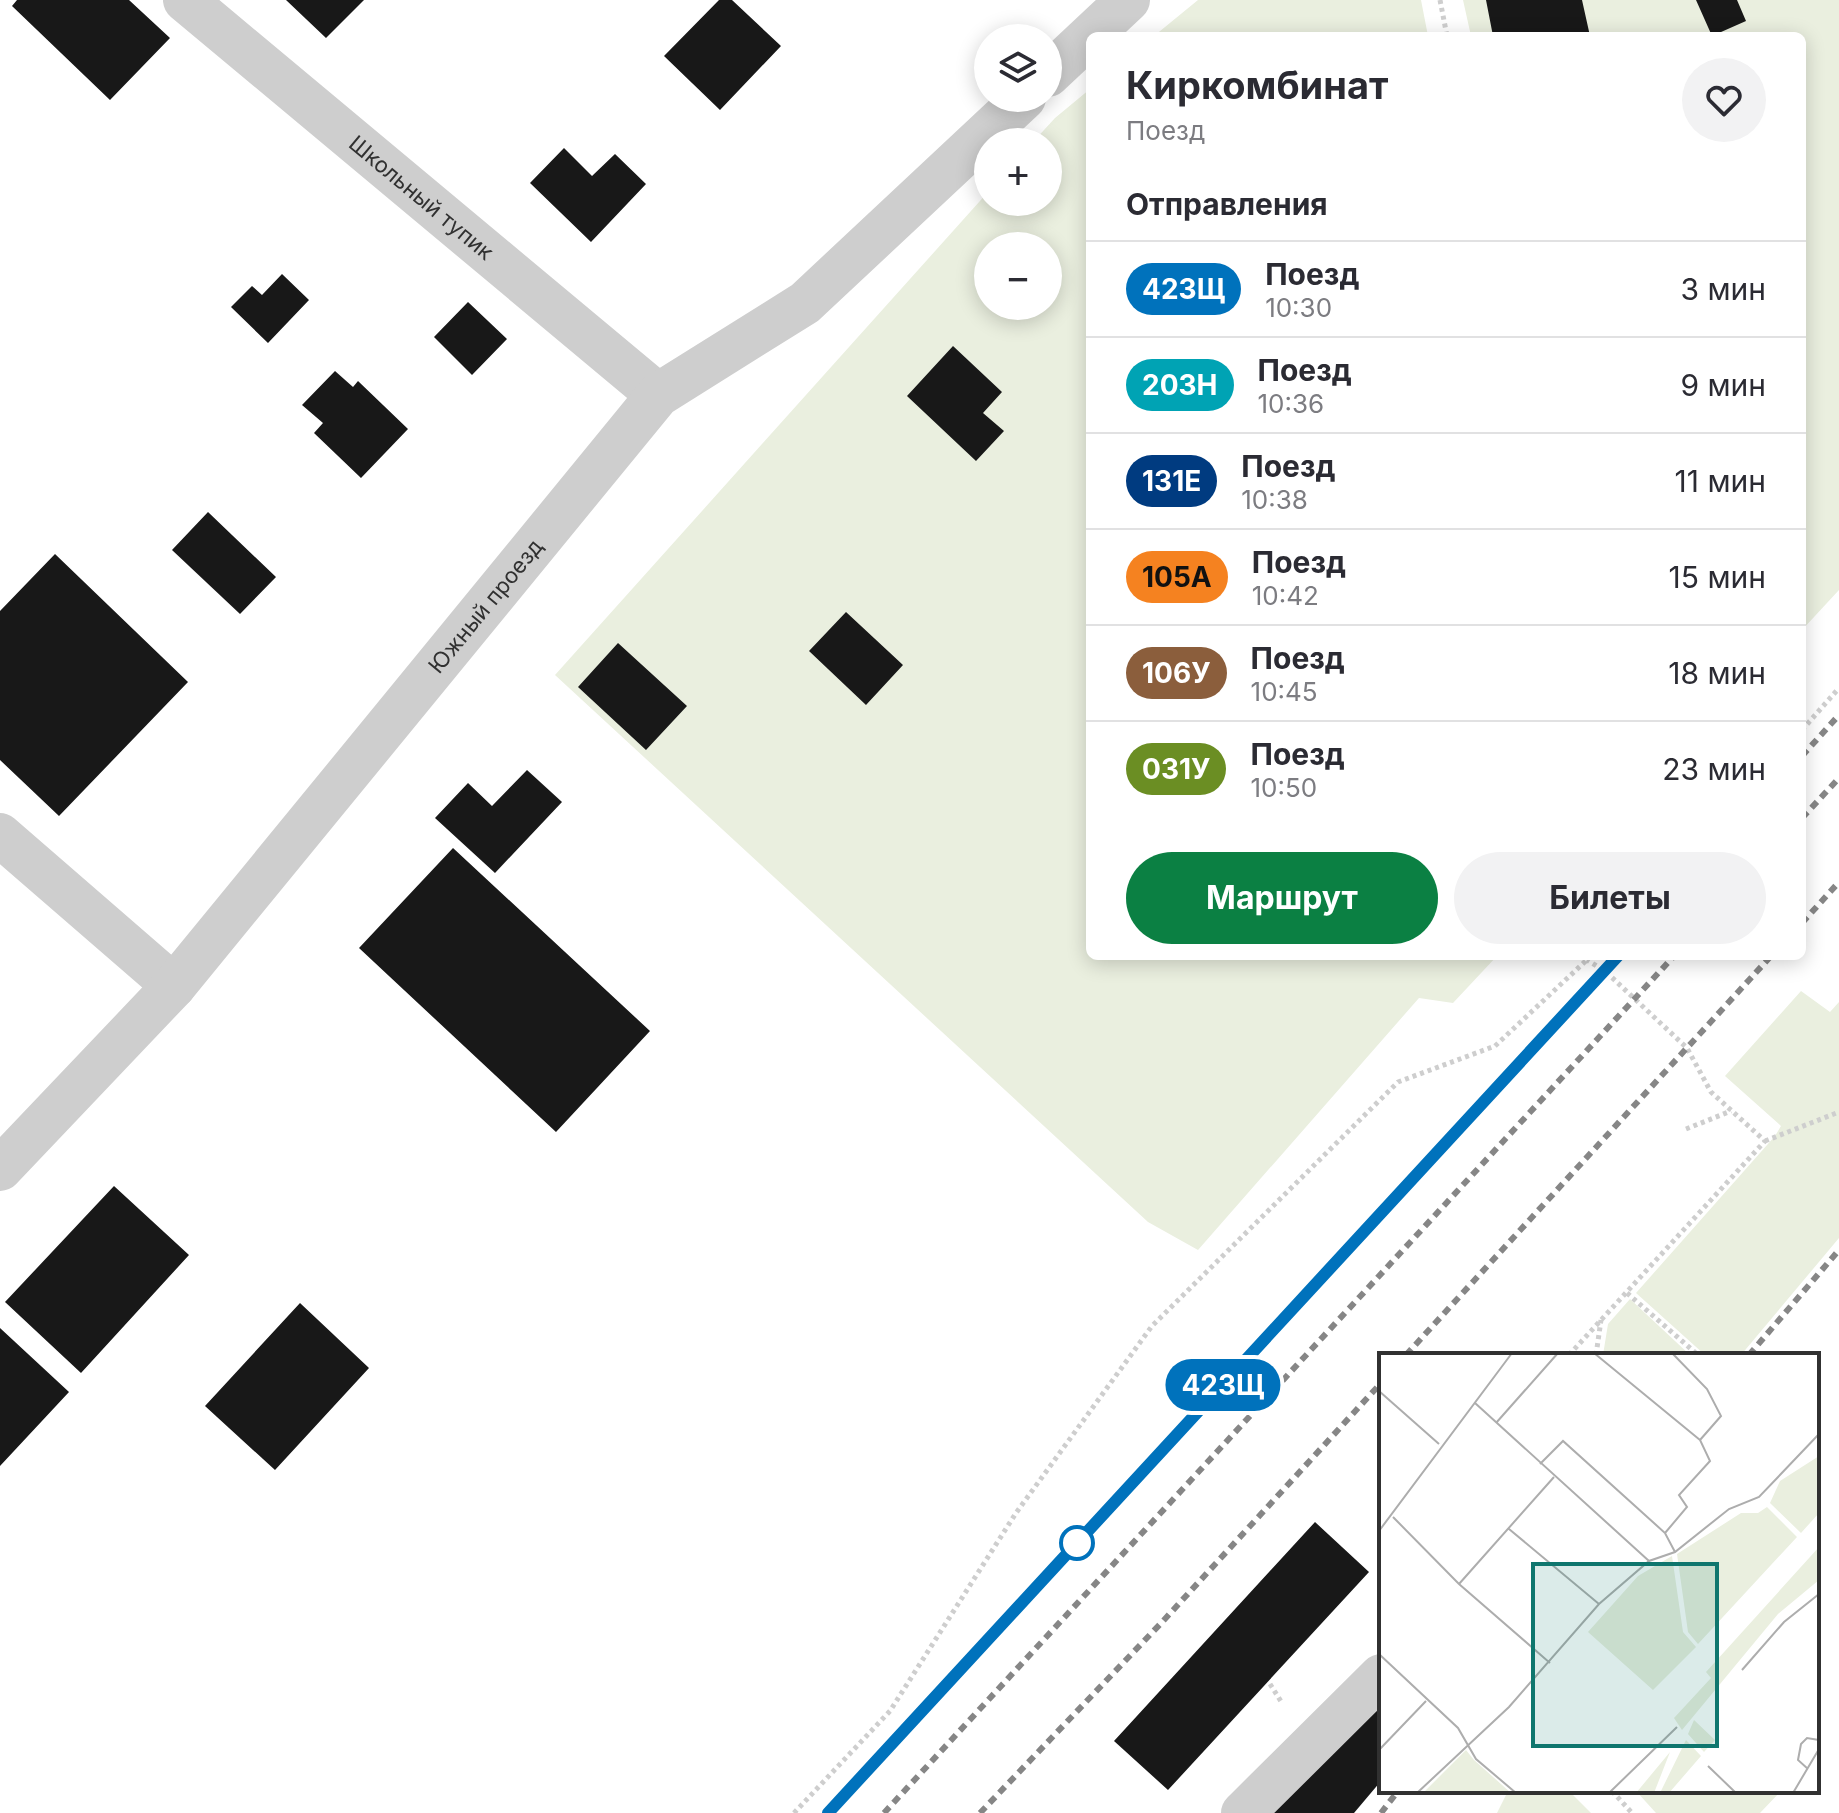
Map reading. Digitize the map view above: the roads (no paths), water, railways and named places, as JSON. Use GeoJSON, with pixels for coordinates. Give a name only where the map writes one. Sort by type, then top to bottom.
{"type":"FeatureCollection","features":[{"type":"Feature","properties":{"kind":"street","name":"Школьный тупик"},"geometry":{"type":"LineString","coordinates":[[185,0],[658,395]]}},
{"type":"Feature","properties":{"kind":"street"},"geometry":{"type":"LineString","coordinates":[[1094,32],[1128,0]]}},
{"type":"Feature","properties":{"kind":"street"},"geometry":{"type":"LineString","coordinates":[[1062,62],[1086,39]]}},
{"type":"Feature","properties":{"kind":"street","name":"Южный проезд"},"geometry":{"type":"LineString","coordinates":[[0,1169],[174,986],[658,395],[805,303],[1009,112]]}},
{"type":"Feature","properties":{"kind":"street"},"geometry":{"type":"LineString","coordinates":[[0,835],[174,986]]}},
{"type":"Feature","properties":{"kind":"street"},"geometry":{"type":"LineString","coordinates":[[1243,1813],[1379,1678]]}},
{"type":"Feature","properties":{"kind":"railway"},"geometry":{"type":"LineString","coordinates":[[1806,752],[1839,715]]}},
{"type":"Feature","properties":{"kind":"railway"},"geometry":{"type":"LineString","coordinates":[[1806,814],[1839,778]]}},
{"type":"Feature","properties":{"kind":"railway"},"geometry":{"type":"LineString","coordinates":[[1806,919],[1839,882]]}},
{"type":"Feature","properties":{"kind":"railway"},"geometry":{"type":"LineString","coordinates":[[828,1813],[1614,960]]}},
{"type":"Feature","properties":{"kind":"railway"},"geometry":{"type":"LineString","coordinates":[[884,1813],[1670,960]]}},
{"type":"Feature","properties":{"kind":"railway"},"geometry":{"type":"LineString","coordinates":[[1408,1353],[1767,960]]}},
{"type":"Feature","properties":{"kind":"railway"},"geometry":{"type":"LineString","coordinates":[[1751,1353],[1839,1250]]}},
{"type":"Feature","properties":{"kind":"railway"},"geometry":{"type":"LineString","coordinates":[[980,1813],[1164,1620],[1379,1385]]}},
{"type":"Feature","properties":{"kind":"railway"},"geometry":{"type":"LineString","coordinates":[[1381,1813],[1396,1793]]}},
{"type":"Feature","properties":{"kind":"train","name":"423Щ"},"geometry":{"type":"LineString","coordinates":[[828,1813],[1614,960]]}}]}
